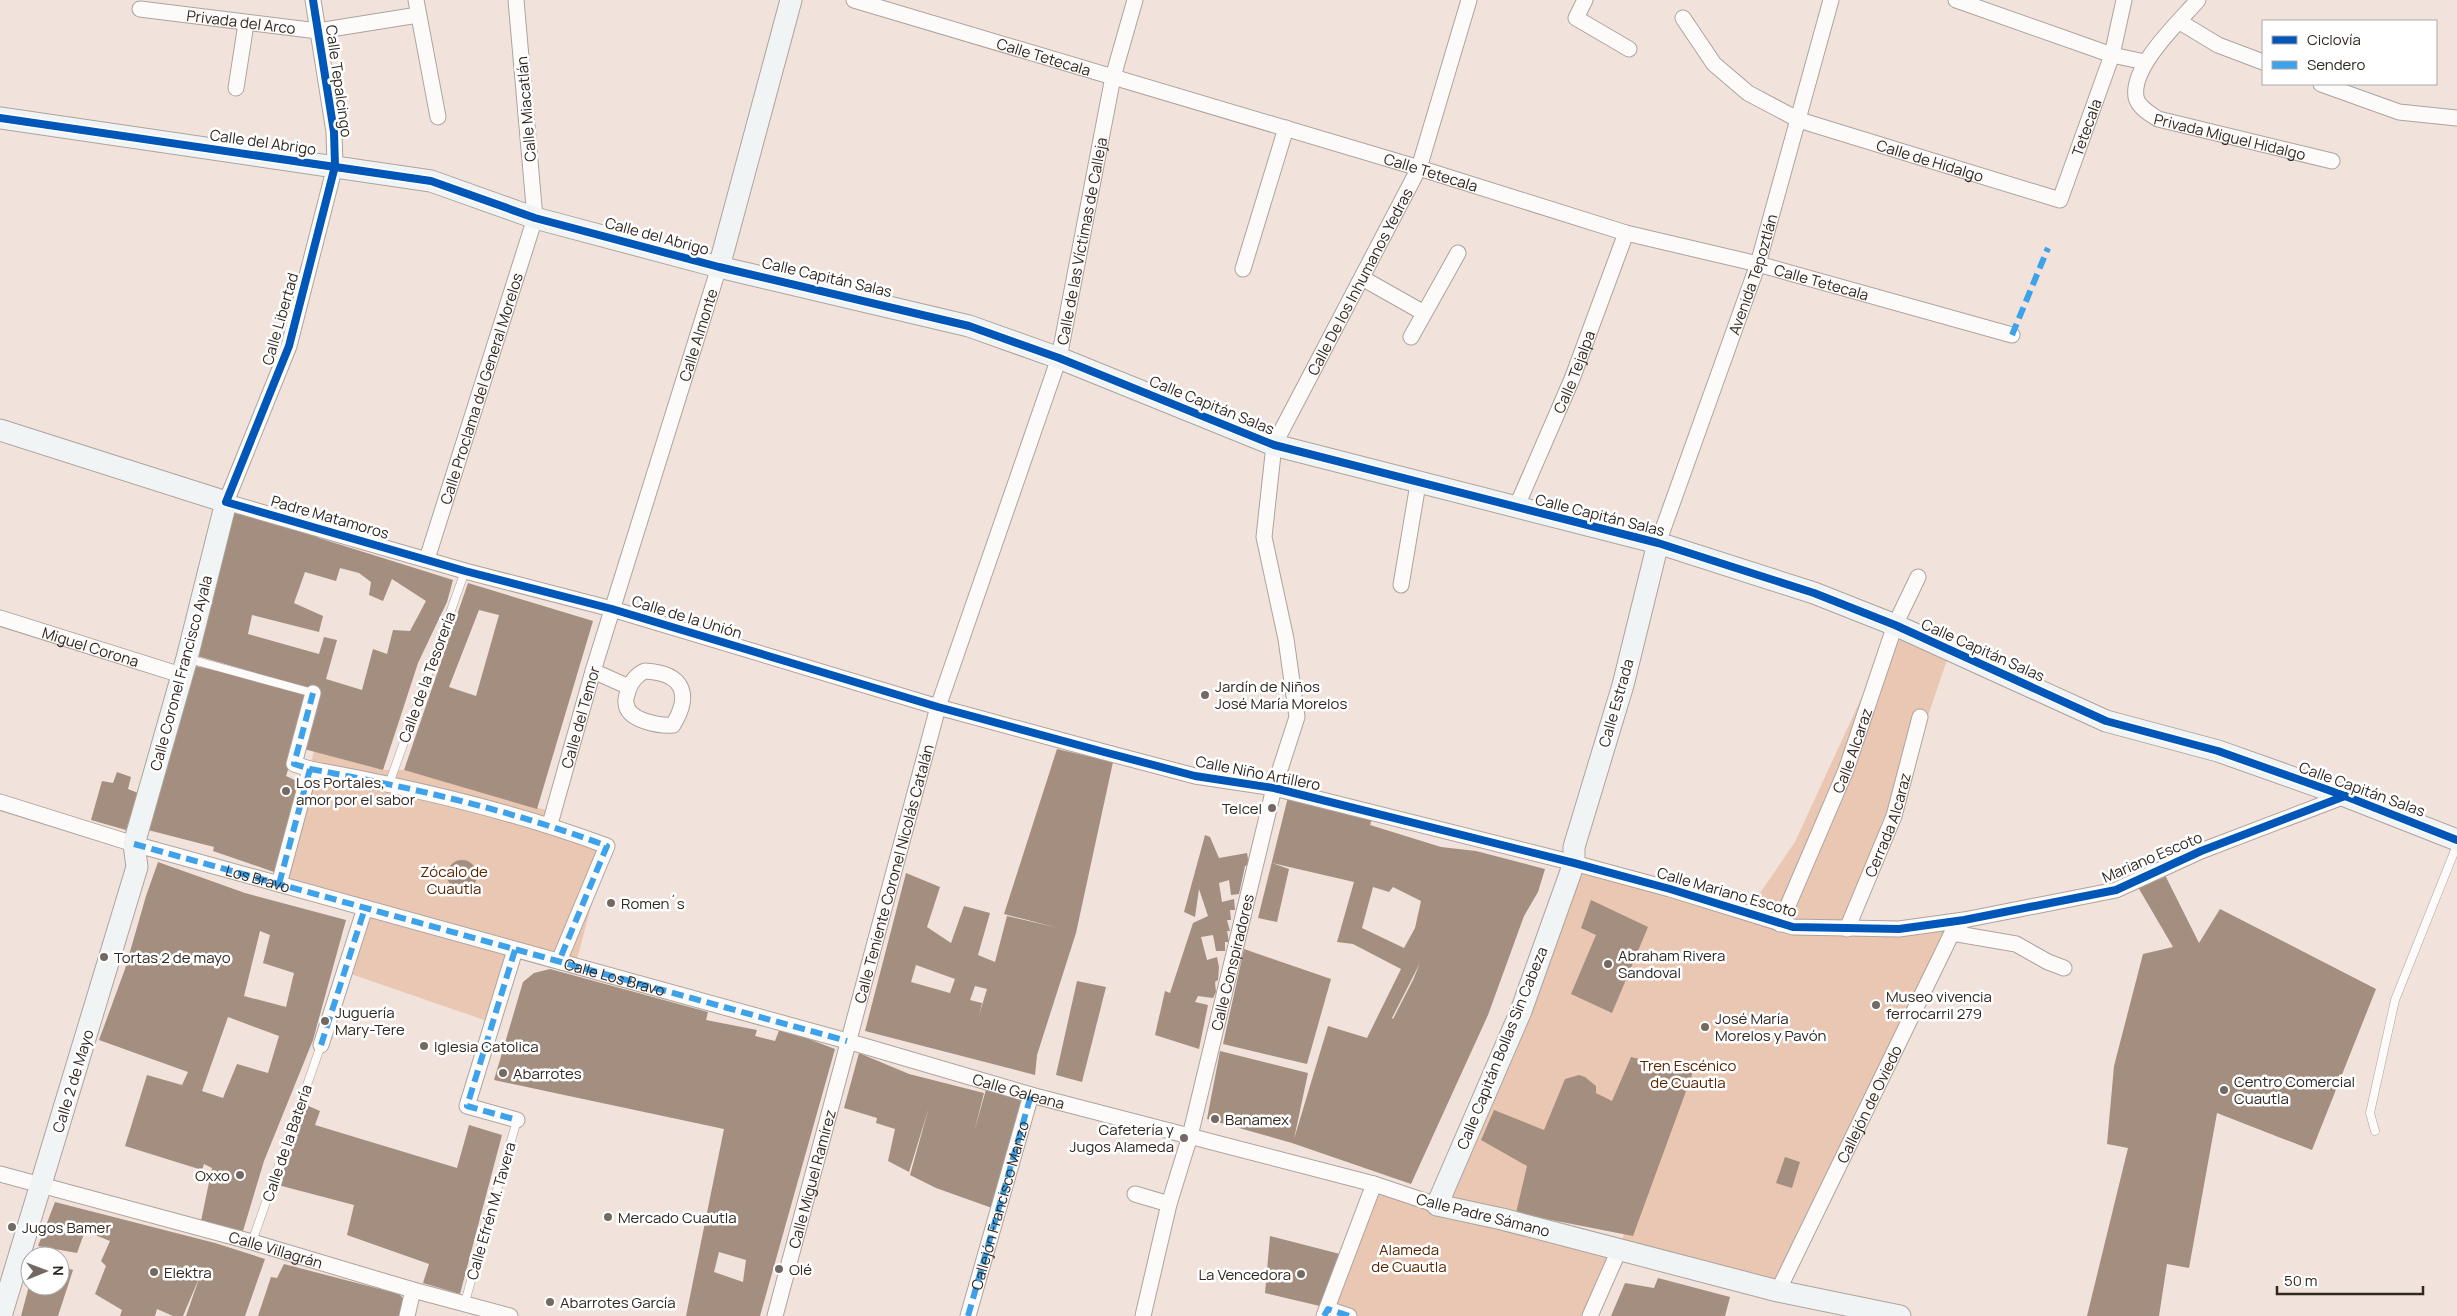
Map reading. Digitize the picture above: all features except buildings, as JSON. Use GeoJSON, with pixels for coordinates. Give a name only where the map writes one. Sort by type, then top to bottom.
{"type":"FeatureCollection","features":[{"type":"Feature","properties":{"kind":"street","name":"Calle Tepalcingo"},"geometry":{"type":"LineString","coordinates":[[314,0],[334,132],[335,166]]}},
{"type":"Feature","properties":{"kind":"street","name":"Calle Miacatlán"},"geometry":{"type":"LineString","coordinates":[[516,0],[535,218]]}},
{"type":"Feature","properties":{"kind":"street","name":"Calle Almonte"},"geometry":{"type":"LineString","coordinates":[[612,609],[719,266],[791,0]]}},
{"type":"Feature","properties":{"kind":"street","name":"Calle Tetecala"},"geometry":{"type":"LineString","coordinates":[[854,0],[1419,168],[1626,233],[1758,264],[2012,335]]}},
{"type":"Feature","properties":{"kind":"street","name":"Calle de las Víctimas de Calleja"},"geometry":{"type":"LineString","coordinates":[[938,707],[1059,358],[1113,77],[1135,0]]}},
{"type":"Feature","properties":{"kind":"street","name":"Calle De los Inhumanos Yedras"},"geometry":{"type":"LineString","coordinates":[[1274,445],[1419,168],[1469,0]]}},
{"type":"Feature","properties":{"kind":"street"},"geometry":{"type":"LineString","coordinates":[[1584,0],[1576,18],[1629,49]]}},
{"type":"Feature","properties":{"kind":"street","name":"Avenida Tepoztlán"},"geometry":{"type":"LineString","coordinates":[[1658,543],[1758,264],[1831,0]]}},
{"type":"Feature","properties":{"kind":"street"},"geometry":{"type":"LineString","coordinates":[[1956,0],[1993,6],[2112,55],[2145,62],[2198,0]]}},
{"type":"Feature","properties":{"kind":"street","name":"Tetecala"},"geometry":{"type":"LineString","coordinates":[[2060,200],[2112,55],[2124,0]]}},
{"type":"Feature","properties":{"kind":"street","name":"Privada del Arco"},"geometry":{"type":"LineString","coordinates":[[140,9],[246,24],[318,31],[417,8],[438,117]]}},
{"type":"Feature","properties":{"kind":"street"},"geometry":{"type":"LineString","coordinates":[[1683,18],[1714,64],[1748,94],[1799,120]]}},
{"type":"Feature","properties":{"kind":"street"},"geometry":{"type":"LineString","coordinates":[[2180,22],[2218,45],[2262,62]]}},
{"type":"Feature","properties":{"kind":"street"},"geometry":{"type":"LineString","coordinates":[[236,88],[246,24]]}},
{"type":"Feature","properties":{"kind":"street","name":"Privada Miguel Hidalgo"},"geometry":{"type":"LineString","coordinates":[[2145,62],[2137,86],[2136,98],[2143,108],[2158,119],[2332,162]]}},
{"type":"Feature","properties":{"kind":"street"},"geometry":{"type":"LineString","coordinates":[[2324,85],[2399,112],[2457,118]]}},
{"type":"Feature","properties":{"kind":"street","name":"Calle del Abrigo"},"geometry":{"type":"LineString","coordinates":[[0,118],[430,181],[535,218],[719,266]]}},
{"type":"Feature","properties":{"kind":"street","name":"Calle de Hidalgo"},"geometry":{"type":"LineString","coordinates":[[1799,120],[2060,200]]}},
{"type":"Feature","properties":{"kind":"street"},"geometry":{"type":"LineString","coordinates":[[1243,269],[1286,128]]}},
{"type":"Feature","properties":{"kind":"street","name":"Calle Libertad"},"geometry":{"type":"LineString","coordinates":[[226,502],[289,346],[335,166]]}},
{"type":"Feature","properties":{"kind":"street","name":"Calle Proclama del General Morelos"},"geometry":{"type":"LineString","coordinates":[[427,559],[535,218]]}},
{"type":"Feature","properties":{"kind":"street","name":"Calle Tejalpa"},"geometry":{"type":"LineString","coordinates":[[1516,508],[1572,379],[1626,233]]}},
{"type":"Feature","properties":{"kind":"street"},"geometry":{"type":"LineString","coordinates":[[1411,337],[1458,253]]}},
{"type":"Feature","properties":{"kind":"street","name":"Calle Capitán Salas"},"geometry":{"type":"LineString","coordinates":[[719,266],[969,326],[1059,358],[1274,445],[1418,484],[1658,543],[1814,593],[1894,625],[2106,720],[2218,751],[2345,796],[2457,840]]}},
{"type":"Feature","properties":{"kind":"street"},"geometry":{"type":"LineString","coordinates":[[1362,278],[1424,313]]}},
{"type":"Feature","properties":{"kind":"street","name":"Padre Matamoros"},"geometry":{"type":"LineString","coordinates":[[0,430],[226,502],[427,559]]}},
{"type":"Feature","properties":{"kind":"street","name":"Calle Conspiradores"},"geometry":{"type":"LineString","coordinates":[[1144,1316],[1169,1204],[1190,1136],[1274,788],[1297,717],[1286,639],[1264,537],[1274,445]]}},
{"type":"Feature","properties":{"kind":"street"},"geometry":{"type":"LineString","coordinates":[[1401,586],[1418,484]]}},
{"type":"Feature","properties":{"kind":"street","name":"Calle Coronel Francisco Ayala"},"geometry":{"type":"LineString","coordinates":[[134,844],[184,667],[226,502]]}},
{"type":"Feature","properties":{"kind":"street","name":"Calle Estrada"},"geometry":{"type":"LineString","coordinates":[[1574,863],[1574,847],[1623,685],[1658,543]]}},
{"type":"Feature","properties":{"kind":"street","name":"Calle de la Unión"},"geometry":{"type":"LineString","coordinates":[[427,559],[465,571],[612,609],[938,707]]}},
{"type":"Feature","properties":{"kind":"street","name":"Calle Alcaraz"},"geometry":{"type":"LineString","coordinates":[[1780,924],[1846,770],[1894,625],[1918,577]]}},
{"type":"Feature","properties":{"kind":"street","name":"Calle del Temor"},"geometry":{"type":"LineString","coordinates":[[550,824],[592,671],[612,609]]}},
{"type":"Feature","properties":{"kind":"street","name":"Miguel Corona"},"geometry":{"type":"LineString","coordinates":[[0,618],[184,667]]}},
{"type":"Feature","properties":{"kind":"street"},"geometry":{"type":"LineString","coordinates":[[592,671],[629,687]]}},
{"type":"Feature","properties":{"kind":"street"},"geometry":{"type":"LineString","coordinates":[[313,693],[294,764],[310,769],[389,784],[550,824],[607,846],[559,961]]}},
{"type":"Feature","properties":{"kind":"street","name":"Calle Niño Artillero"},"geometry":{"type":"LineString","coordinates":[[938,707],[1195,776],[1274,788],[1574,863]]}},
{"type":"Feature","properties":{"kind":"street","name":"Calle Teniente Coronel Nicolás Catalán"},"geometry":{"type":"LineString","coordinates":[[848,1041],[938,707]]}},
{"type":"Feature","properties":{"kind":"street","name":"Cerrada Alcaraz"},"geometry":{"type":"LineString","coordinates":[[1847,929],[1894,816],[1920,717]]}},
{"type":"Feature","properties":{"kind":"street"},"geometry":{"type":"LineString","coordinates":[[279,884],[310,769]]}},
{"type":"Feature","properties":{"kind":"street","name":"Mariano Escoto"},"geometry":{"type":"LineString","coordinates":[[1964,920],[2116,890],[2201,851],[2345,796]]}},
{"type":"Feature","properties":{"kind":"street","name":"Los Bravo"},"geometry":{"type":"LineString","coordinates":[[0,802],[134,844],[381,912]]}},
{"type":"Feature","properties":{"kind":"street","name":"Calle 2 de Mayo"},"geometry":{"type":"LineString","coordinates":[[1,1316],[137,867],[134,844]]}},
{"type":"Feature","properties":{"kind":"street","name":"Calle Mariano Escoto"},"geometry":{"type":"LineString","coordinates":[[1574,863],[1670,889],[1793,927],[1899,929],[1964,920]]}},
{"type":"Feature","properties":{"kind":"street","name":"Calle Capitán Bollas Sin Cabeza"},"geometry":{"type":"LineString","coordinates":[[1436,1205],[1521,1011],[1574,863]]}},
{"type":"Feature","properties":{"kind":"street"},"geometry":{"type":"LineString","coordinates":[[321,1045],[365,908]]}},
{"type":"Feature","properties":{"kind":"street","name":"Calle Los Bravo"},"geometry":{"type":"LineString","coordinates":[[381,912],[848,1041]]}},
{"type":"Feature","properties":{"kind":"street","name":"Callejón de Oviedo"},"geometry":{"type":"LineString","coordinates":[[1778,1291],[1952,933],[1964,920]]}},
{"type":"Feature","properties":{"kind":"street"},"geometry":{"type":"LineString","coordinates":[[1952,933],[2016,944],[2064,968]]}},
{"type":"Feature","properties":{"kind":"street"},"geometry":{"type":"LineString","coordinates":[[515,950],[467,1106],[517,1120]]}},
{"type":"Feature","properties":{"kind":"street","name":"Calle Galeana"},"geometry":{"type":"LineString","coordinates":[[848,1041],[1031,1096],[1190,1136]]}},
{"type":"Feature","properties":{"kind":"street","name":"Calle Miguel Ramírez"},"geometry":{"type":"LineString","coordinates":[[776,1316],[848,1041]]}},
{"type":"Feature","properties":{"kind":"street","name":"Callejón Francisco Manzo"},"geometry":{"type":"LineString","coordinates":[[968,1316],[1031,1096]]}},
{"type":"Feature","properties":{"kind":"street","name":"Calle Padre Sámano"},"geometry":{"type":"LineString","coordinates":[[1190,1136],[1374,1184],[1436,1205],[1502,1219],[1778,1291],[1900,1316]]}},
{"type":"Feature","properties":{"kind":"street","name":"Calle Villagrán"},"geometry":{"type":"LineString","coordinates":[[0,1174],[252,1242],[413,1290],[465,1302],[510,1316]]}},
{"type":"Feature","properties":{"kind":"street"},"geometry":{"type":"LineString","coordinates":[[1349,1316],[1326,1312],[1374,1184]]}},
{"type":"Feature","properties":{"kind":"street"},"geometry":{"type":"LineString","coordinates":[[1135,1194],[1169,1204]]}},
{"type":"Feature","properties":{"kind":"street"},"geometry":{"type":"LineString","coordinates":[[1590,1316],[1619,1250]]}},
{"type":"Feature","properties":{"kind":"street"},"geometry":{"type":"LineString","coordinates":[[407,1316],[413,1290]]}},
{"type":"Feature","properties":{"kind":"lane","name":"Calle de la Tesorería"},"geometry":{"type":"LineString","coordinates":[[389,784],[465,571]]}},
{"type":"Feature","properties":{"kind":"lane"},"geometry":{"type":"LineString","coordinates":[[184,667],[313,693]]}},
{"type":"Feature","properties":{"kind":"lane"},"geometry":{"type":"LineString","coordinates":[[2375,1131],[2370,1113],[2395,1000],[2457,846]]}},
{"type":"Feature","properties":{"kind":"lane","name":"Calle de la Batería"},"geometry":{"type":"LineString","coordinates":[[252,1242],[321,1045]]}},
{"type":"Feature","properties":{"kind":"lane","name":"Calle Efrén M. Tavera"},"geometry":{"type":"LineString","coordinates":[[465,1302],[517,1120]]}},
{"type":"Feature","properties":{"kind":"green space","name":"Tren Escénico de Cuautla"},"geometry":{"type":"Polygon","coordinates":[[[1895,625],[1950,651],[1894,816],[1847,929],[1964,920],[1778,1291],[1619,1251],[1590,1316],[1349,1316],[1328,1309],[1374,1184],[1436,1205],[1574,863],[1747,912],[1795,842],[1895,625]],[[1516,1213],[1619,1250],[1624,1234],[1516,1213]]]}},
{"type":"Feature","properties":{"kind":"green space","name":"Zócalo de Cuautla"},"geometry":{"type":"Polygon","coordinates":[[[314,751],[383,770],[404,770],[553,812],[550,824],[607,846],[575,967],[515,950],[493,1023],[345,972],[365,908],[279,884],[314,751]]]}},
{"type":"Feature","properties":{"kind":"marked path"},"geometry":{"type":"LineString","coordinates":[[2012,335],[2048,248]]}},
{"type":"Feature","properties":{"kind":"marked path"},"geometry":{"type":"LineString","coordinates":[[279,884],[310,769],[294,764],[313,693]]}},
{"type":"Feature","properties":{"kind":"marked path"},"geometry":{"type":"LineString","coordinates":[[310,769],[460,801],[534,821],[607,846],[559,961]]}},
{"type":"Feature","properties":{"kind":"marked path"},"geometry":{"type":"LineString","coordinates":[[134,844],[847,1041]]}},
{"type":"Feature","properties":{"kind":"marked path"},"geometry":{"type":"LineString","coordinates":[[321,1045],[365,908]]}},
{"type":"Feature","properties":{"kind":"marked path"},"geometry":{"type":"LineString","coordinates":[[515,950],[467,1106],[517,1120]]}},
{"type":"Feature","properties":{"kind":"marked path"},"geometry":{"type":"LineString","coordinates":[[968,1316],[1031,1095]]}},
{"type":"Feature","properties":{"kind":"marked path"},"geometry":{"type":"LineString","coordinates":[[1324,1316],[1328,1309],[1349,1316]]}},
{"type":"Feature","properties":{"kind":"cycle path"},"geometry":{"type":"LineString","coordinates":[[313,0],[334,132],[335,166],[289,346],[226,502],[465,571],[612,609],[938,707],[1195,776],[1274,788],[1574,863],[1670,889],[1793,927],[1899,929],[1964,920],[2116,890],[2201,851],[2345,796]]}},
{"type":"Feature","properties":{"kind":"cycle path"},"geometry":{"type":"LineString","coordinates":[[0,118],[431,181],[535,218],[719,267],[969,326],[1059,358],[1274,445],[1658,543],[1814,593],[1895,625],[2106,721],[2218,751],[2345,796],[2457,840]]}},
{"type":"Feature","properties":{"kind":"place","name":"Jardín de Niños José María Morelos"},"geometry":{"type":"Point","coordinates":[1205,695]}},
{"type":"Feature","properties":{"kind":"place","name":"Los Portales, amor por el sabor"},"geometry":{"type":"Point","coordinates":[286,791]}},
{"type":"Feature","properties":{"kind":"place","name":"Telcel"},"geometry":{"type":"Point","coordinates":[1272,808]}},
{"type":"Feature","properties":{"kind":"place","name":"Romen´s"},"geometry":{"type":"Point","coordinates":[611,903]}},
{"type":"Feature","properties":{"kind":"place","name":"Tortas 2 de mayo"},"geometry":{"type":"Point","coordinates":[104,957]}},
{"type":"Feature","properties":{"kind":"place","name":"Abraham Rivera Sandoval"},"geometry":{"type":"Point","coordinates":[1608,964]}},
{"type":"Feature","properties":{"kind":"place","name":"Museo vivencia ferrocarril 279"},"geometry":{"type":"Point","coordinates":[1876,1005]}},
{"type":"Feature","properties":{"kind":"place","name":"Juguería Mary-Tere"},"geometry":{"type":"Point","coordinates":[325,1021]}},
{"type":"Feature","properties":{"kind":"place","name":"José María Morelos y Pavón"},"geometry":{"type":"Point","coordinates":[1705,1027]}},
{"type":"Feature","properties":{"kind":"place","name":"Iglesia Catolica"},"geometry":{"type":"Point","coordinates":[424,1046]}},
{"type":"Feature","properties":{"kind":"place","name":"Abarrotes"},"geometry":{"type":"Point","coordinates":[503,1073]}},
{"type":"Feature","properties":{"kind":"place","name":"Centro Comercial Cuautla"},"geometry":{"type":"Point","coordinates":[2224,1090]}},
{"type":"Feature","properties":{"kind":"place","name":"Banamex"},"geometry":{"type":"Point","coordinates":[1215,1119]}},
{"type":"Feature","properties":{"kind":"place","name":"Cafetería y Jugos Alameda"},"geometry":{"type":"Point","coordinates":[1184,1138]}},
{"type":"Feature","properties":{"kind":"place","name":"Oxxo"},"geometry":{"type":"Point","coordinates":[240,1175]}},
{"type":"Feature","properties":{"kind":"place","name":"Mercado Cuautla"},"geometry":{"type":"Point","coordinates":[608,1217]}},
{"type":"Feature","properties":{"kind":"place","name":"Jugos Bamer"},"geometry":{"type":"Point","coordinates":[12,1227]}},
{"type":"Feature","properties":{"kind":"place","name":"Olé"},"geometry":{"type":"Point","coordinates":[779,1269]}},
{"type":"Feature","properties":{"kind":"place","name":"Elektra"},"geometry":{"type":"Point","coordinates":[154,1272]}},
{"type":"Feature","properties":{"kind":"place","name":"La Vencedora"},"geometry":{"type":"Point","coordinates":[1301,1274]}},
{"type":"Feature","properties":{"kind":"place","name":"Abarrotes García"},"geometry":{"type":"Point","coordinates":[550,1302]}},
{"type":"Feature","properties":{"kind":"park label","name":"Alameda de Cuautla"},"geometry":{"type":"Point","coordinates":[1409,1258]}}]}
